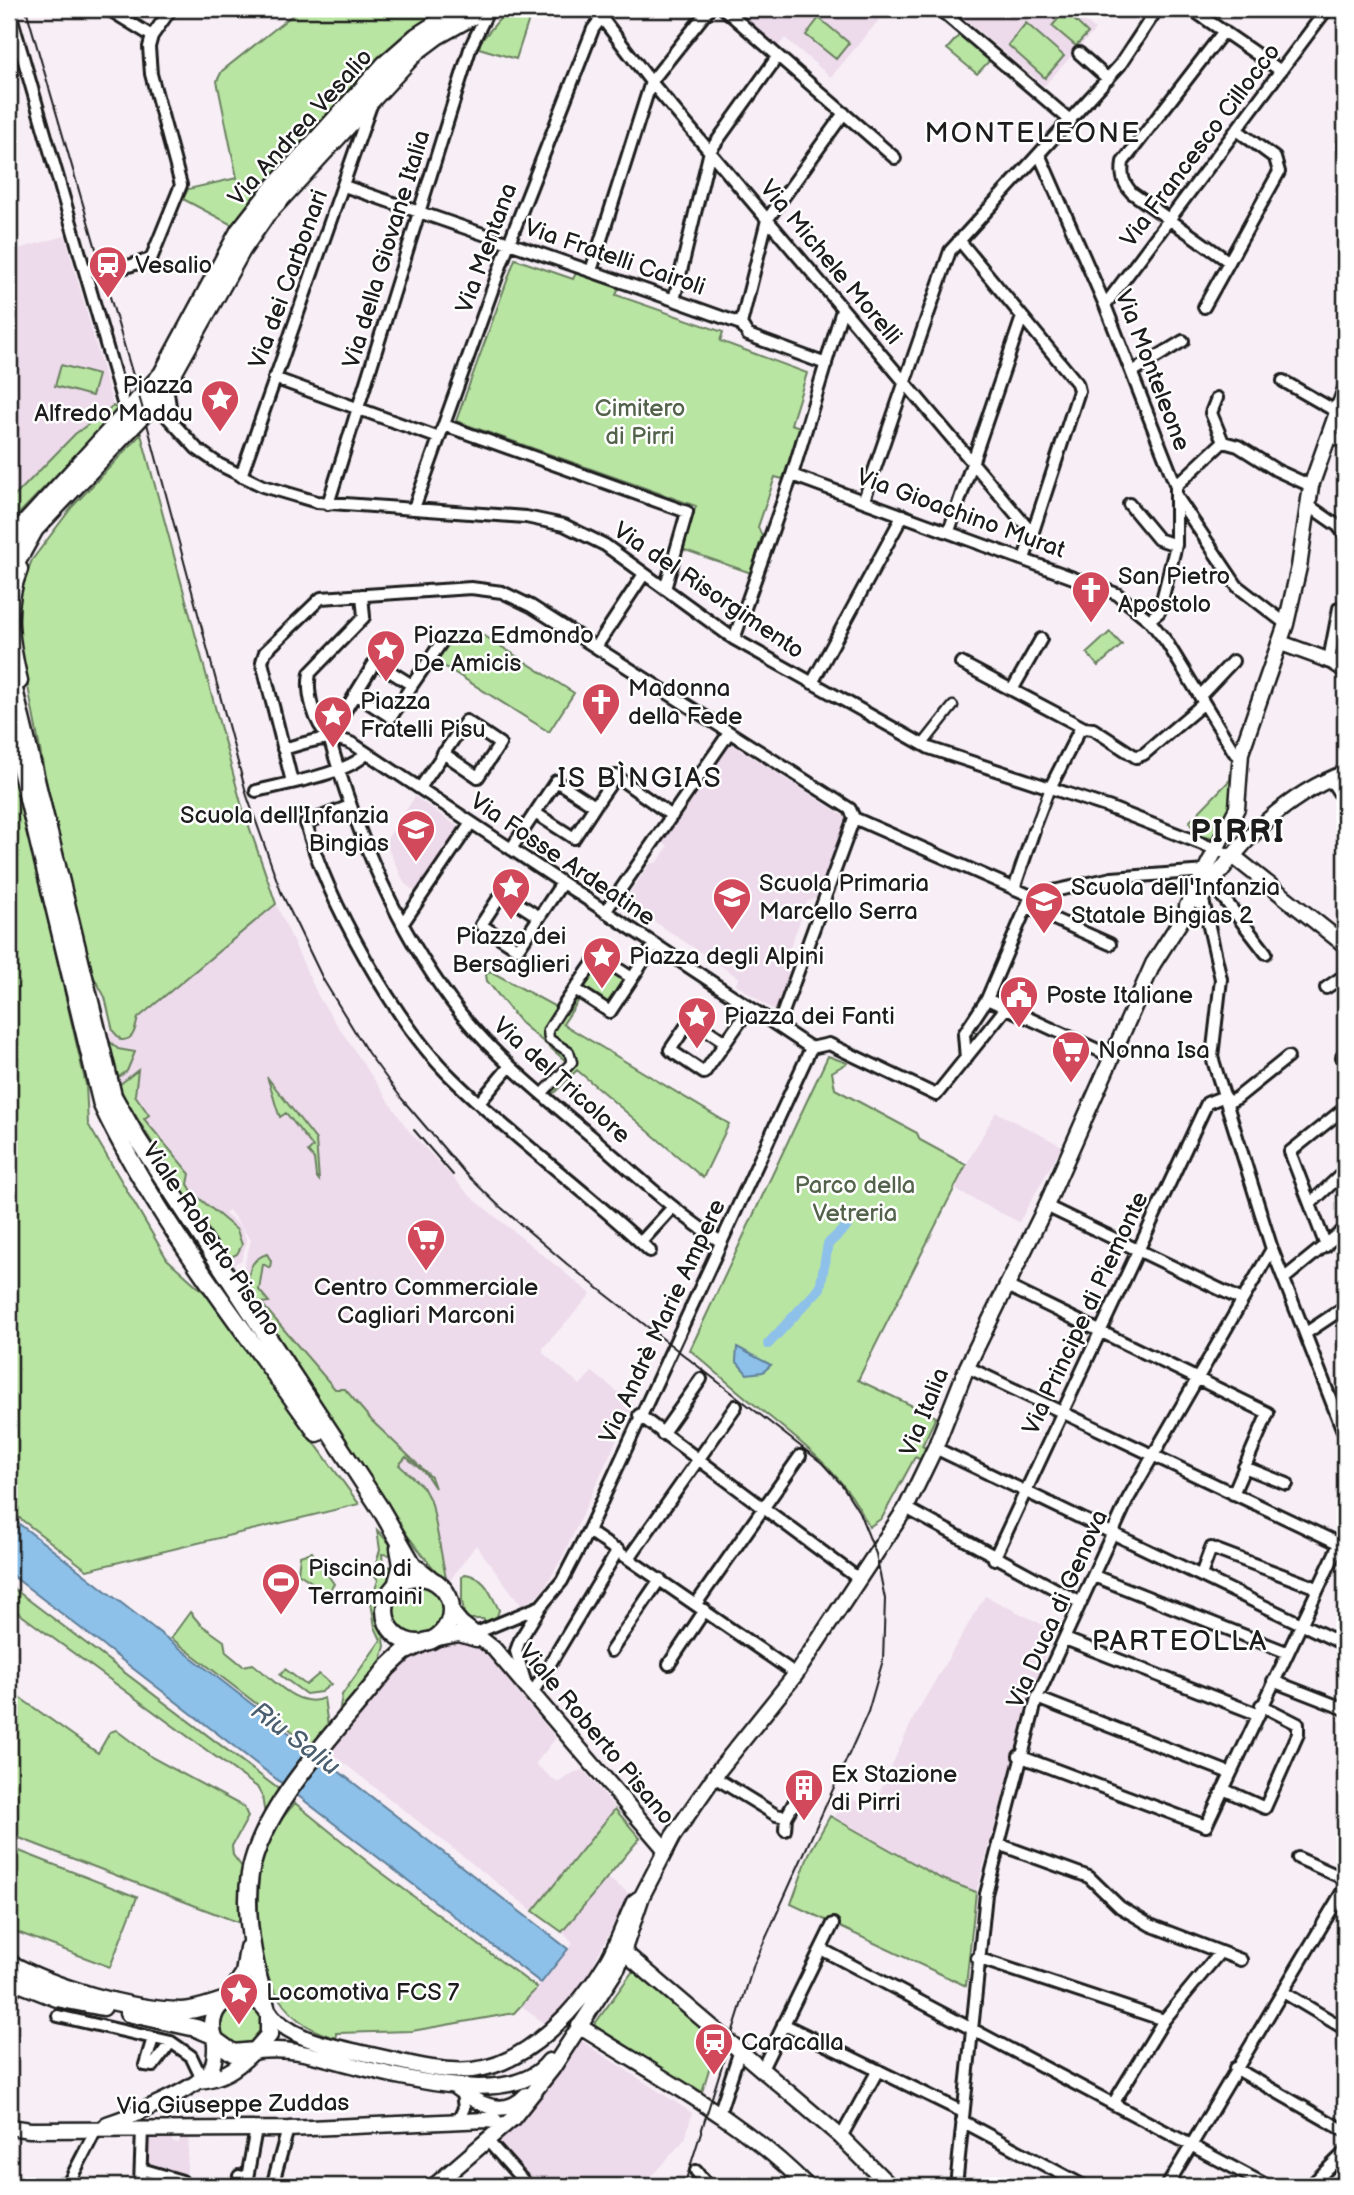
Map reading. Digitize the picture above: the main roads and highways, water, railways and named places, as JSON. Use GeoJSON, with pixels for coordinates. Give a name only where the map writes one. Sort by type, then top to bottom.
{"type":"FeatureCollection","features":[{"type":"Feature","properties":{"kind":"main road","name":"Via Andrea Vesalio"},"geometry":{"type":"LineString","coordinates":[[9,541],[14,531],[162,374],[239,231],[259,204],[384,65],[417,36],[459,9]]}},
{"type":"Feature","properties":{"kind":"main road","name":"Via Andrea Vesalio"},"geometry":{"type":"LineString","coordinates":[[9,576],[24,545],[151,407],[167,386],[256,230],[334,139],[426,43],[487,9]]}},
{"type":"Feature","properties":{"kind":"main road","name":"Via Andrea Vesalio"},"geometry":{"type":"LineString","coordinates":[[9,621],[9,603],[19,566],[54,510]]}},
{"type":"Feature","properties":{"kind":"main road","name":"Viale Roberto Pisano"},"geometry":{"type":"LineString","coordinates":[[9,621],[25,708],[16,721],[118,1107],[380,1508],[413,1565],[432,1580]]}},
{"type":"Feature","properties":{"kind":"main road","name":"Viale Roberto Pisano"},"geometry":{"type":"LineString","coordinates":[[9,669],[16,721],[102,1105],[117,1137],[181,1243],[398,1546],[402,1565],[396,1586]]}},
{"type":"Feature","properties":{"kind":"main road"},"geometry":{"type":"LineString","coordinates":[[214,2038],[213,2014],[240,1980],[249,1960],[250,1875],[267,1825],[321,1750],[387,1668],[404,1652],[445,1630],[451,1611],[447,1594],[432,1580],[413,1577],[396,1586],[386,1605],[392,1640],[387,1668]]}},
{"type":"Feature","properties":{"kind":"main road"},"geometry":{"type":"LineString","coordinates":[[390,1626],[402,1639],[430,1640]]}},
{"type":"Feature","properties":{"kind":"main road"},"geometry":{"type":"LineString","coordinates":[[9,1979],[57,1998],[196,2028],[233,2053],[253,2052],[269,2035],[268,2012],[250,1928]]}},
{"type":"Feature","properties":{"kind":"main road"},"geometry":{"type":"LineString","coordinates":[[9,1963],[60,1984],[127,2003],[182,2011],[203,2007],[236,1995],[254,1998],[268,2012]]}},
{"type":"Feature","properties":{"kind":"main road"},"geometry":{"type":"LineString","coordinates":[[203,2007],[240,1980]]}},
{"type":"Feature","properties":{"kind":"water"},"geometry":{"type":"Polygon","coordinates":[[[737,1347],[771,1365],[763,1372],[747,1374],[736,1361],[737,1347]]]}},
{"type":"Feature","properties":{"kind":"water"},"geometry":{"type":"Polygon","coordinates":[[[9,1516],[568,1949],[541,1983],[9,1573],[9,1516]]]}},
{"type":"Feature","properties":{"kind":"waterway"},"geometry":{"type":"LineString","coordinates":[[768,1344],[820,1288],[828,1244],[847,1226]]}},
{"type":"Feature","properties":{"kind":"tram line"},"geometry":{"type":"LineString","coordinates":[[26,9],[146,420],[247,796],[281,892],[324,981],[368,1053],[402,1099],[465,1173],[567,1264],[822,1463],[842,1485],[859,1512],[876,1554],[885,1599],[883,1660],[868,1712],[754,1964],[684,2186]]}},
{"type":"Feature","properties":{"kind":"tram line"},"geometry":{"type":"LineString","coordinates":[[414,1130],[453,1175]]}},
{"type":"Feature","properties":{"kind":"place","name":"Vesalio"},"geometry":{"type":"Point","coordinates":[108,299]}},
{"type":"Feature","properties":{"kind":"place","name":"Piazza Alfredo Madau"},"geometry":{"type":"Point","coordinates":[220,433]}},
{"type":"Feature","properties":{"kind":"place","name":"San Pietro Apostolo"},"geometry":{"type":"Point","coordinates":[1091,624]}},
{"type":"Feature","properties":{"kind":"place","name":"Piazza Edmondo De Amicis"},"geometry":{"type":"Point","coordinates":[386,683]}},
{"type":"Feature","properties":{"kind":"place","name":"Madonna della Fede"},"geometry":{"type":"Point","coordinates":[601,736]}},
{"type":"Feature","properties":{"kind":"place","name":"Piazza Fratelli Pisu"},"geometry":{"type":"Point","coordinates":[333,749]}},
{"type":"Feature","properties":{"kind":"place","name":"Scuola dell'Infanzia Bingias"},"geometry":{"type":"Point","coordinates":[416,863]}},
{"type":"Feature","properties":{"kind":"place","name":"Piazza dei Bersaglieri"},"geometry":{"type":"Point","coordinates":[511,921]}},
{"type":"Feature","properties":{"kind":"place","name":"Scuola Primaria Marcello Serra"},"geometry":{"type":"Point","coordinates":[732,931]}},
{"type":"Feature","properties":{"kind":"place","name":"Scuola dell'Infanzia Statale Bingias 2"},"geometry":{"type":"Point","coordinates":[1044,935]}},
{"type":"Feature","properties":{"kind":"place","name":"Piazza degli Alpini"},"geometry":{"type":"Point","coordinates":[602,990]}},
{"type":"Feature","properties":{"kind":"place","name":"Poste Italiane"},"geometry":{"type":"Point","coordinates":[1019,1029]}},
{"type":"Feature","properties":{"kind":"place","name":"Piazza dei Fanti"},"geometry":{"type":"Point","coordinates":[697,1050]}},
{"type":"Feature","properties":{"kind":"place","name":"Nonna Isa"},"geometry":{"type":"Point","coordinates":[1071,1084]}},
{"type":"Feature","properties":{"kind":"place","name":"Centro Commerciale Cagliari Marconi"},"geometry":{"type":"Point","coordinates":[426,1272]}},
{"type":"Feature","properties":{"kind":"place","name":"Piscina di Terramaini"},"geometry":{"type":"Point","coordinates":[281,1616]}},
{"type":"Feature","properties":{"kind":"place","name":"Ex Stazione di Pirri"},"geometry":{"type":"Point","coordinates":[804,1822]}},
{"type":"Feature","properties":{"kind":"place","name":"Locomotiva FCS 7"},"geometry":{"type":"Point","coordinates":[239,2026]}},
{"type":"Feature","properties":{"kind":"place","name":"Caracalla"},"geometry":{"type":"Point","coordinates":[714,2076]}},
{"type":"Feature","properties":{"kind":"district","name":"MONTELEONE"},"geometry":{"type":"Point","coordinates":[1033,132]}},
{"type":"Feature","properties":{"kind":"district","name":"IS BÌNGIAS"},"geometry":{"type":"Point","coordinates":[640,777]}},
{"type":"Feature","properties":{"kind":"district","name":"PIRRI"},"geometry":{"type":"Point","coordinates":[1238,831]}},
{"type":"Feature","properties":{"kind":"district","name":"PARTEOLLA"},"geometry":{"type":"Point","coordinates":[1180,1640]}},
{"type":"Feature","properties":{"kind":"park label","name":"Cimitero di Pirri"},"geometry":{"type":"Point","coordinates":[640,422]}},
{"type":"Feature","properties":{"kind":"park label","name":"Parco della Vetreria"},"geometry":{"type":"Point","coordinates":[855,1199]}},
{"type":"Feature","properties":{"kind":"water label","name":"Riu Saliu"},"geometry":{"type":"Point","coordinates":[296,1738]}}]}
